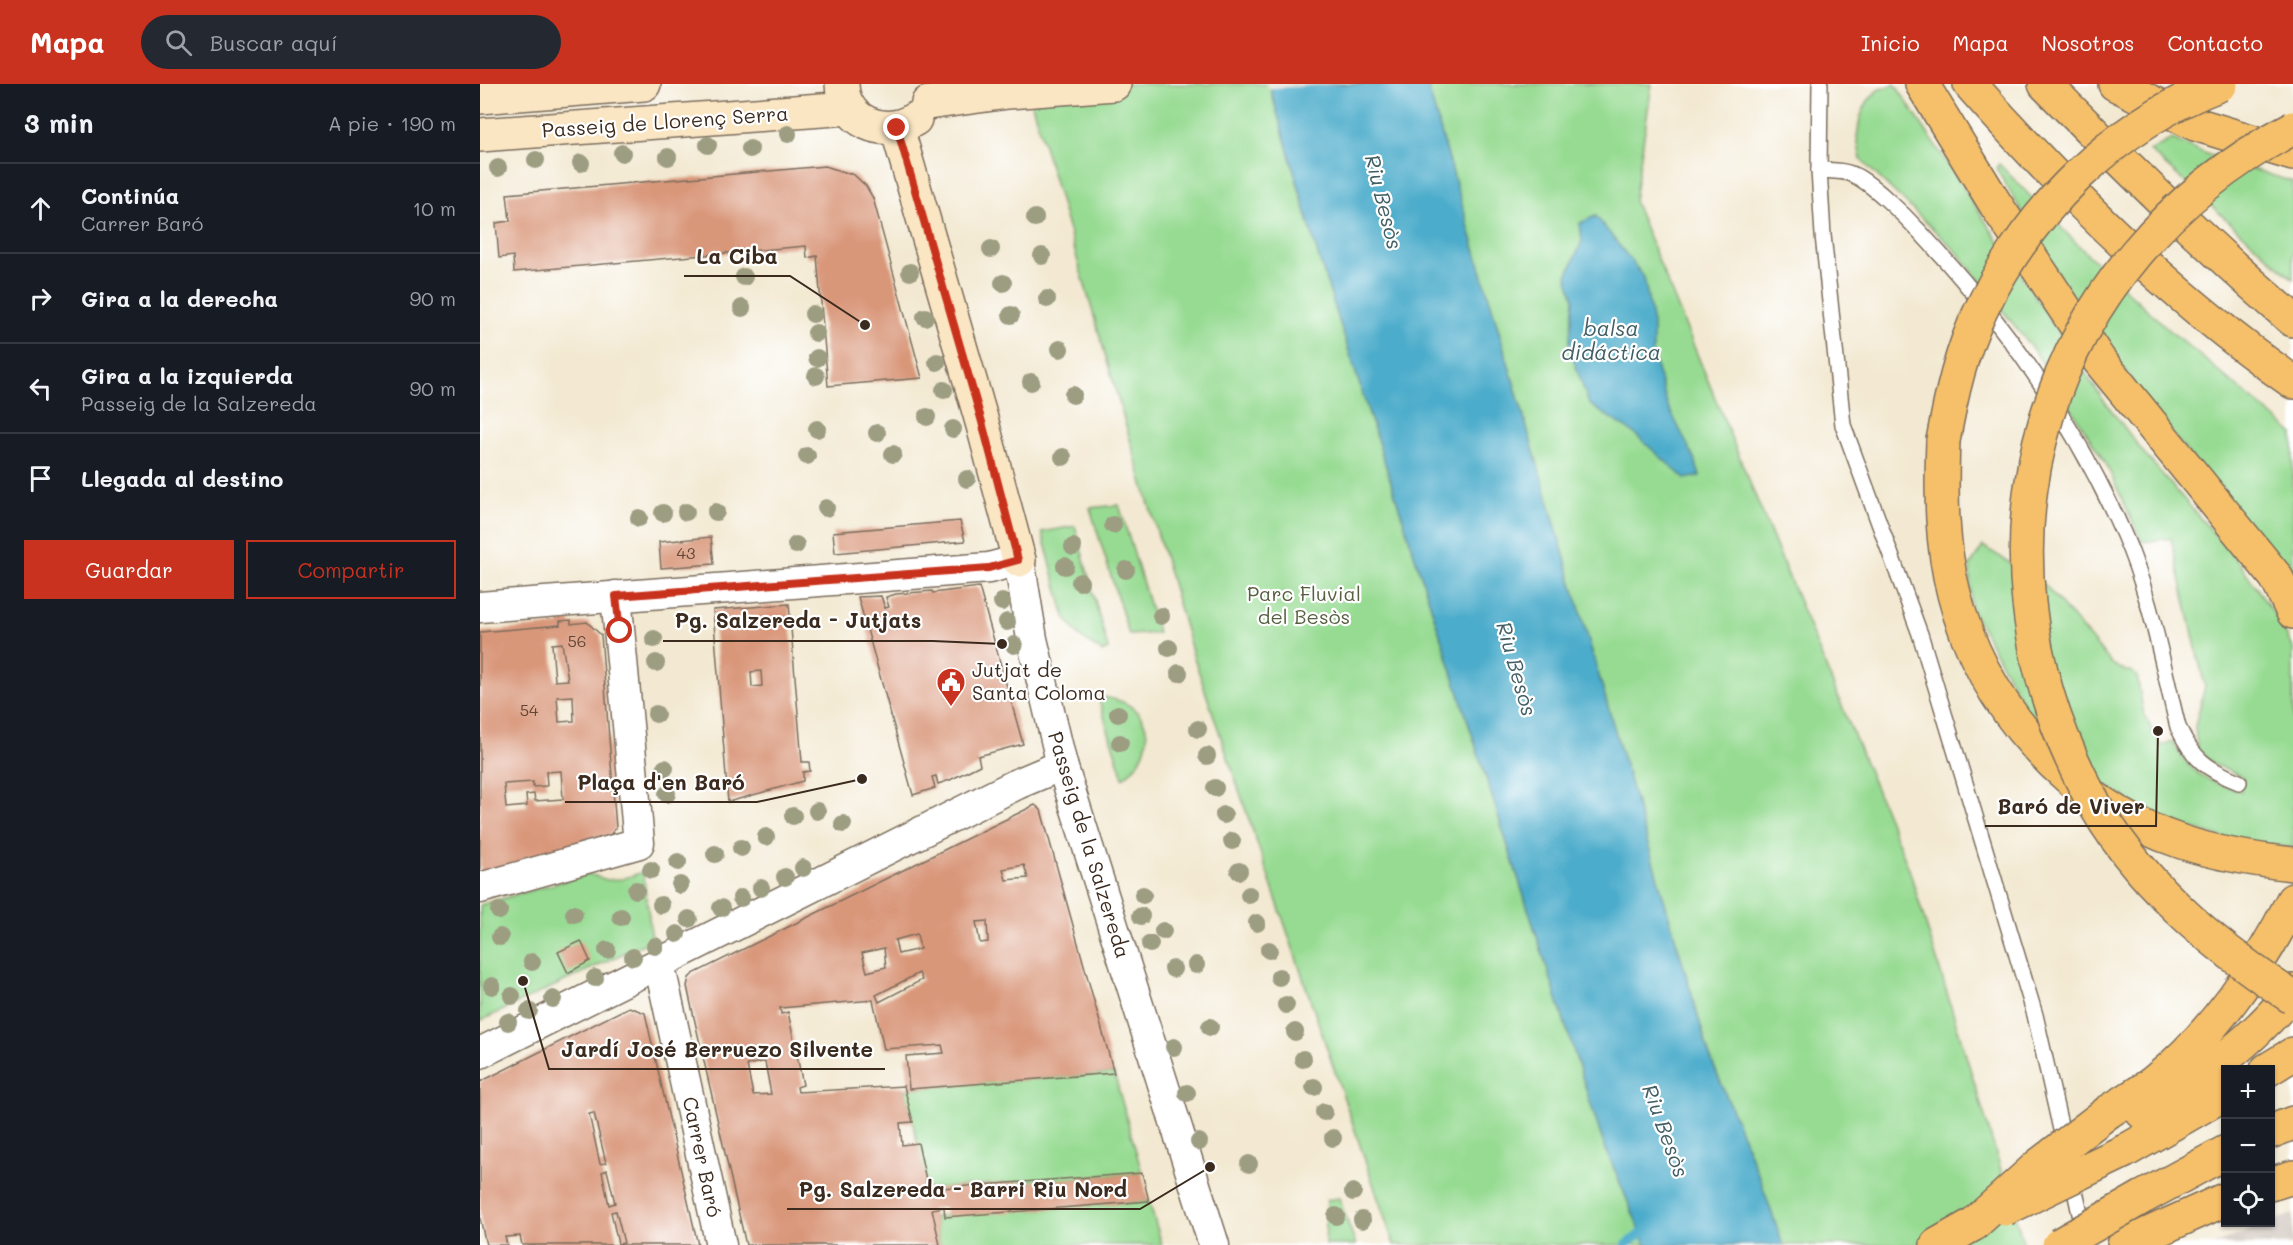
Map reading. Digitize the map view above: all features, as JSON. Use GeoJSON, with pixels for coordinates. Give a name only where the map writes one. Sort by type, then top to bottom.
{"type":"FeatureCollection","features":[{"type":"Feature","properties":{"kind":"highway"},"geometry":{"type":"LineString","coordinates":[[1922,84],[1996,205],[2099,360],[2276,577],[2293,612]]}},
{"type":"Feature","properties":{"kind":"highway"},"geometry":{"type":"LineString","coordinates":[[1970,84],[2032,154],[2100,221],[2293,390]]}},
{"type":"Feature","properties":{"kind":"highway"},"geometry":{"type":"LineString","coordinates":[[2045,84],[2220,258],[2293,320]]}},
{"type":"Feature","properties":{"kind":"highway"},"geometry":{"type":"LineString","coordinates":[[2115,84],[2174,115],[2230,137],[2293,154]]}},
{"type":"Feature","properties":{"kind":"highway"},"geometry":{"type":"LineString","coordinates":[[2221,84],[2179,104],[2122,139],[2091,163],[2038,218],[1999,275],[1980,312],[1957,375],[1943,441],[1943,524],[1953,593],[1964,631],[1982,667],[2025,734],[2048,759],[2081,788],[2118,813],[2150,829],[2216,852],[2293,864]]}},
{"type":"Feature","properties":{"kind":"highway"},"geometry":{"type":"LineString","coordinates":[[2293,128],[2240,159],[2190,197],[2140,246],[2103,296],[2070,358],[2043,428],[2034,470],[2026,542],[2026,579],[2036,653],[2057,726],[2090,796],[2132,856],[2184,913],[2241,962],[2293,998]]}},
{"type":"Feature","properties":{"kind":"highway"},"geometry":{"type":"LineString","coordinates":[[2230,137],[2293,148]]}},
{"type":"Feature","properties":{"kind":"highway"},"geometry":{"type":"LineString","coordinates":[[2246,349],[2293,382]]}},
{"type":"Feature","properties":{"kind":"highway"},"geometry":{"type":"LineString","coordinates":[[2116,1130],[2153,1082],[2181,1057],[2227,1005],[2262,956],[2293,900]]}},
{"type":"Feature","properties":{"kind":"highway"},"geometry":{"type":"LineString","coordinates":[[1937,1245],[1974,1224],[2226,1060],[2270,1018],[2293,991]]}},
{"type":"Feature","properties":{"kind":"highway"},"geometry":{"type":"LineString","coordinates":[[2275,1065],[2293,1054]]}},
{"type":"Feature","properties":{"kind":"highway"},"geometry":{"type":"LineString","coordinates":[[2116,1130],[2221,1095]]}},
{"type":"Feature","properties":{"kind":"highway"},"geometry":{"type":"LineString","coordinates":[[2275,1130],[2293,1123]]}},
{"type":"Feature","properties":{"kind":"highway"},"geometry":{"type":"LineString","coordinates":[[2059,1245],[2221,1155]]}},
{"type":"Feature","properties":{"kind":"highway"},"geometry":{"type":"LineString","coordinates":[[2275,1183],[2293,1177]]}},
{"type":"Feature","properties":{"kind":"highway"},"geometry":{"type":"LineString","coordinates":[[2124,1245],[2157,1228],[2221,1201]]}},
{"type":"Feature","properties":{"kind":"street","name":"Passeig de Llorenç Serra"},"geometry":{"type":"LineString","coordinates":[[480,97],[644,84]]}},
{"type":"Feature","properties":{"kind":"street"},"geometry":{"type":"LineString","coordinates":[[897,128],[915,119],[930,94],[1001,93],[1114,84]]}},
{"type":"Feature","properties":{"kind":"street","name":"Passeig de Llorenç Serra"},"geometry":{"type":"LineString","coordinates":[[480,135],[845,96],[868,124],[897,128]]}},
{"type":"Feature","properties":{"kind":"street","name":"Passeig de la Salzereda"},"geometry":{"type":"LineString","coordinates":[[897,128],[982,422],[1018,560],[1032,639],[1062,765],[1214,1245]]}},
{"type":"Feature","properties":{"kind":"street"},"geometry":{"type":"LineString","coordinates":[[480,607],[989,568],[1018,560]]}},
{"type":"Feature","properties":{"kind":"street"},"geometry":{"type":"LineString","coordinates":[[480,888],[639,843],[616,596]]}},
{"type":"Feature","properties":{"kind":"street"},"geometry":{"type":"LineString","coordinates":[[480,1053],[1017,784],[1062,765]]}},
{"type":"Feature","properties":{"kind":"street","name":"Carrer Baró"},"geometry":{"type":"LineString","coordinates":[[659,963],[721,1245]]}},
{"type":"Feature","properties":{"kind":"lane"},"geometry":{"type":"LineString","coordinates":[[1820,84],[1823,235],[1843,425],[1920,634],[2035,1016],[2087,1245]]}},
{"type":"Feature","properties":{"kind":"lane"},"geometry":{"type":"LineString","coordinates":[[1820,170],[1852,174],[1899,210],[1967,282],[2030,365],[2085,451],[2125,537],[2144,591],[2178,728],[2187,747],[2201,763],[2239,782]]}},
{"type":"Feature","properties":{"kind":"shaded area"},"geometry":{"type":"Polygon","coordinates":[[[2293,1214],[2293,1245],[2213,1245],[2258,1227],[2275,1227],[2275,1220],[2293,1214]]]}},
{"type":"Feature","properties":{"kind":"green space","name":"Parc Fluvial del Besòs"},"geometry":{"type":"Polygon","coordinates":[[[1026,84],[1269,84],[1319,258],[1603,1142],[1646,1245],[1394,1245],[1194,658],[1026,84]]]}},
{"type":"Feature","properties":{"kind":"green space"},"geometry":{"type":"Polygon","coordinates":[[[1427,84],[1652,84],[1634,201],[1909,869],[2024,1245],[1783,1245],[1760,1179],[1709,1054],[1427,84]]]}},
{"type":"Feature","properties":{"kind":"green space"},"geometry":{"type":"Polygon","coordinates":[[[1895,84],[2102,398],[2143,452],[2240,564],[2271,609],[2293,647],[2293,848],[2230,840],[2183,826],[2138,806],[2088,775],[2032,720],[1971,608],[1970,566],[1983,546],[2044,584],[2112,664],[2125,671],[2131,671],[2137,676],[2144,715],[2161,746],[2172,741],[2185,761],[2200,775],[2218,784],[2241,791],[2243,777],[2213,764],[2197,748],[2195,726],[2205,687],[2171,538],[2142,542],[2106,464],[2038,356],[1958,253],[1861,160],[1857,137],[1860,118],[1867,102],[1878,90],[1895,84]]]}},
{"type":"Feature","properties":{"kind":"green space"},"geometry":{"type":"Polygon","coordinates":[[[2172,139],[2209,155],[2293,182],[2293,279],[2150,151],[2172,139]]]}},
{"type":"Feature","properties":{"kind":"green space"},"geometry":{"type":"Polygon","coordinates":[[[1999,164],[2083,250],[2169,330],[2293,433],[2293,583],[2149,405],[2059,275],[1996,168],[1999,164]]]}},
{"type":"Feature","properties":{"kind":"green space"},"geometry":{"type":"Polygon","coordinates":[[[1119,505],[1158,633],[1129,635],[1090,508],[1119,505]]]}},
{"type":"Feature","properties":{"kind":"green space"},"geometry":{"type":"Polygon","coordinates":[[[1075,526],[1108,649],[1102,652],[1079,636],[1065,617],[1042,532],[1075,526]]]}},
{"type":"Feature","properties":{"kind":"green space"},"geometry":{"type":"Polygon","coordinates":[[[1098,697],[1116,699],[1130,706],[1140,715],[1145,726],[1147,739],[1144,752],[1136,766],[1123,778],[1098,697]]]}},
{"type":"Feature","properties":{"kind":"green space"},"geometry":{"type":"Polygon","coordinates":[[[643,872],[652,940],[480,1021],[480,905],[589,874],[607,880],[622,879],[643,872]]]}},
{"type":"Feature","properties":{"kind":"green space"},"geometry":{"type":"Polygon","coordinates":[[[1114,1073],[1142,1173],[928,1189],[905,1089],[1114,1073]]]}},
{"type":"Feature","properties":{"kind":"green space"},"geometry":{"type":"Polygon","coordinates":[[[1339,1198],[1356,1245],[1325,1245],[1327,1200],[1339,1198]]]}},
{"type":"Feature","properties":{"kind":"green space"},"geometry":{"type":"Polygon","coordinates":[[[1149,1201],[1162,1245],[940,1245],[934,1217],[1149,1201]]]}},
{"type":"Feature","properties":{"kind":"water","name":"Riu Besòs"},"geometry":{"type":"Polygon","coordinates":[[[1269,84],[1427,84],[1709,1054],[1760,1179],[1783,1245],[1646,1245],[1603,1142],[1319,258],[1269,84]]]}},
{"type":"Feature","properties":{"kind":"water","name":"balsa didáctica"},"geometry":{"type":"Polygon","coordinates":[[[1596,216],[1644,277],[1653,324],[1653,356],[1668,406],[1694,458],[1700,476],[1685,479],[1635,434],[1589,404],[1569,347],[1574,299],[1567,276],[1582,241],[1580,223],[1596,216]]]}},
{"type":"Feature","properties":{"kind":"pier"},"geometry":{"type":"Polygon","coordinates":[[[1266,84],[1339,84],[1268,88],[1266,84]]]}},
{"type":"Feature","properties":{"kind":"building"},"geometry":{"type":"Polygon","coordinates":[[[825,166],[854,175],[866,186],[873,198],[922,378],[828,386],[817,256],[807,258],[806,246],[514,272],[513,256],[499,258],[496,223],[510,221],[507,194],[825,166]]]}},
{"type":"Feature","properties":{"kind":"building"},"geometry":{"type":"Polygon","coordinates":[[[960,521],[965,541],[835,553],[833,532],[960,521]]]}},
{"type":"Feature","properties":{"kind":"building"},"geometry":{"type":"Polygon","coordinates":[[[711,537],[714,564],[661,568],[659,542],[711,537]]]}},
{"type":"Feature","properties":{"kind":"building","name":"Jutjat de Santa Coloma"},"geometry":{"type":"Polygon","coordinates":[[[979,587],[1023,744],[978,756],[980,765],[950,780],[938,784],[936,776],[932,777],[935,788],[913,795],[858,597],[881,596],[885,608],[889,607],[886,597],[896,594],[932,591],[933,593],[979,587]]]}},
{"type":"Feature","properties":{"kind":"building"},"geometry":{"type":"Polygon","coordinates":[[[789,604],[802,762],[809,762],[810,771],[803,772],[803,781],[728,802],[713,610],[789,604]],[[761,671],[751,672],[752,687],[762,686],[761,671]]]}},
{"type":"Feature","properties":{"kind":"building"},"geometry":{"type":"Polygon","coordinates":[[[571,620],[571,624],[587,622],[601,635],[616,828],[610,835],[480,874],[480,632],[560,625],[560,621],[571,620]],[[562,643],[552,644],[555,681],[568,680],[562,643]],[[573,696],[557,697],[559,722],[574,721],[573,696]],[[561,771],[546,772],[547,786],[533,787],[533,782],[504,784],[506,808],[527,806],[526,795],[534,794],[535,801],[563,799],[561,771]]]}},
{"type":"Feature","properties":{"kind":"building"},"geometry":{"type":"Polygon","coordinates":[[[1035,805],[1041,810],[1114,1073],[909,1089],[906,1056],[944,1053],[942,1045],[884,1049],[873,1000],[780,1008],[781,1014],[788,1012],[803,1085],[797,1087],[798,1092],[904,1086],[913,1122],[900,1123],[902,1145],[918,1143],[928,1189],[1142,1173],[1149,1201],[945,1217],[944,1207],[932,1209],[940,1245],[746,1245],[687,986],[693,974],[1035,805]],[[1024,865],[1003,869],[1006,880],[1028,878],[1024,865]],[[987,921],[976,922],[980,943],[988,942],[987,921]],[[917,934],[895,940],[898,954],[920,949],[917,934]],[[884,948],[862,953],[867,972],[886,967],[884,948]],[[919,973],[876,995],[879,1002],[922,980],[919,973]],[[765,1062],[747,1065],[753,1095],[771,1094],[765,1062]]]}},
{"type":"Feature","properties":{"kind":"building"},"geometry":{"type":"Polygon","coordinates":[[[581,941],[590,961],[568,973],[558,952],[581,941]]]}},
{"type":"Feature","properties":{"kind":"building"},"geometry":{"type":"Polygon","coordinates":[[[629,1007],[645,1013],[698,1245],[522,1245],[520,1236],[505,1237],[507,1245],[486,1245],[480,1218],[480,1082],[629,1007]],[[594,1113],[589,1114],[600,1164],[606,1163],[594,1113]],[[607,1170],[602,1172],[609,1205],[615,1203],[607,1170]],[[616,1211],[611,1212],[618,1244],[624,1243],[616,1211]]]}},
{"type":"Feature","properties":{"kind":"waterway"},"geometry":{"type":"LineString","coordinates":[[1626,1245],[1650,1226]]}},
{"type":"Feature","properties":{"kind":"place","name":"La Ciba"},"geometry":{"type":"Point","coordinates":[865,325]}},
{"type":"Feature","properties":{"kind":"place","name":"Pg. Salzereda - Jutjats"},"geometry":{"type":"Point","coordinates":[1002,644]}},
{"type":"Feature","properties":{"kind":"place","name":"Jutjat de Santa Coloma"},"geometry":{"type":"Point","coordinates":[951,708]}},
{"type":"Feature","properties":{"kind":"place","name":"Baró de Viver"},"geometry":{"type":"Point","coordinates":[2158,731]}},
{"type":"Feature","properties":{"kind":"place","name":"Plaça d'en Baró"},"geometry":{"type":"Point","coordinates":[862,779]}},
{"type":"Feature","properties":{"kind":"place","name":"Jardí José Berruezo Silvente"},"geometry":{"type":"Point","coordinates":[523,981]}},
{"type":"Feature","properties":{"kind":"place","name":"Pg. Salzereda - Barri Riu Nord"},"geometry":{"type":"Point","coordinates":[1210,1167]}},
{"type":"Feature","properties":{"kind":"route"},"geometry":{"type":"LineString","coordinates":[[620,631],[616,596],[989,568],[1018,560],[982,422],[897,128]]}}]}
